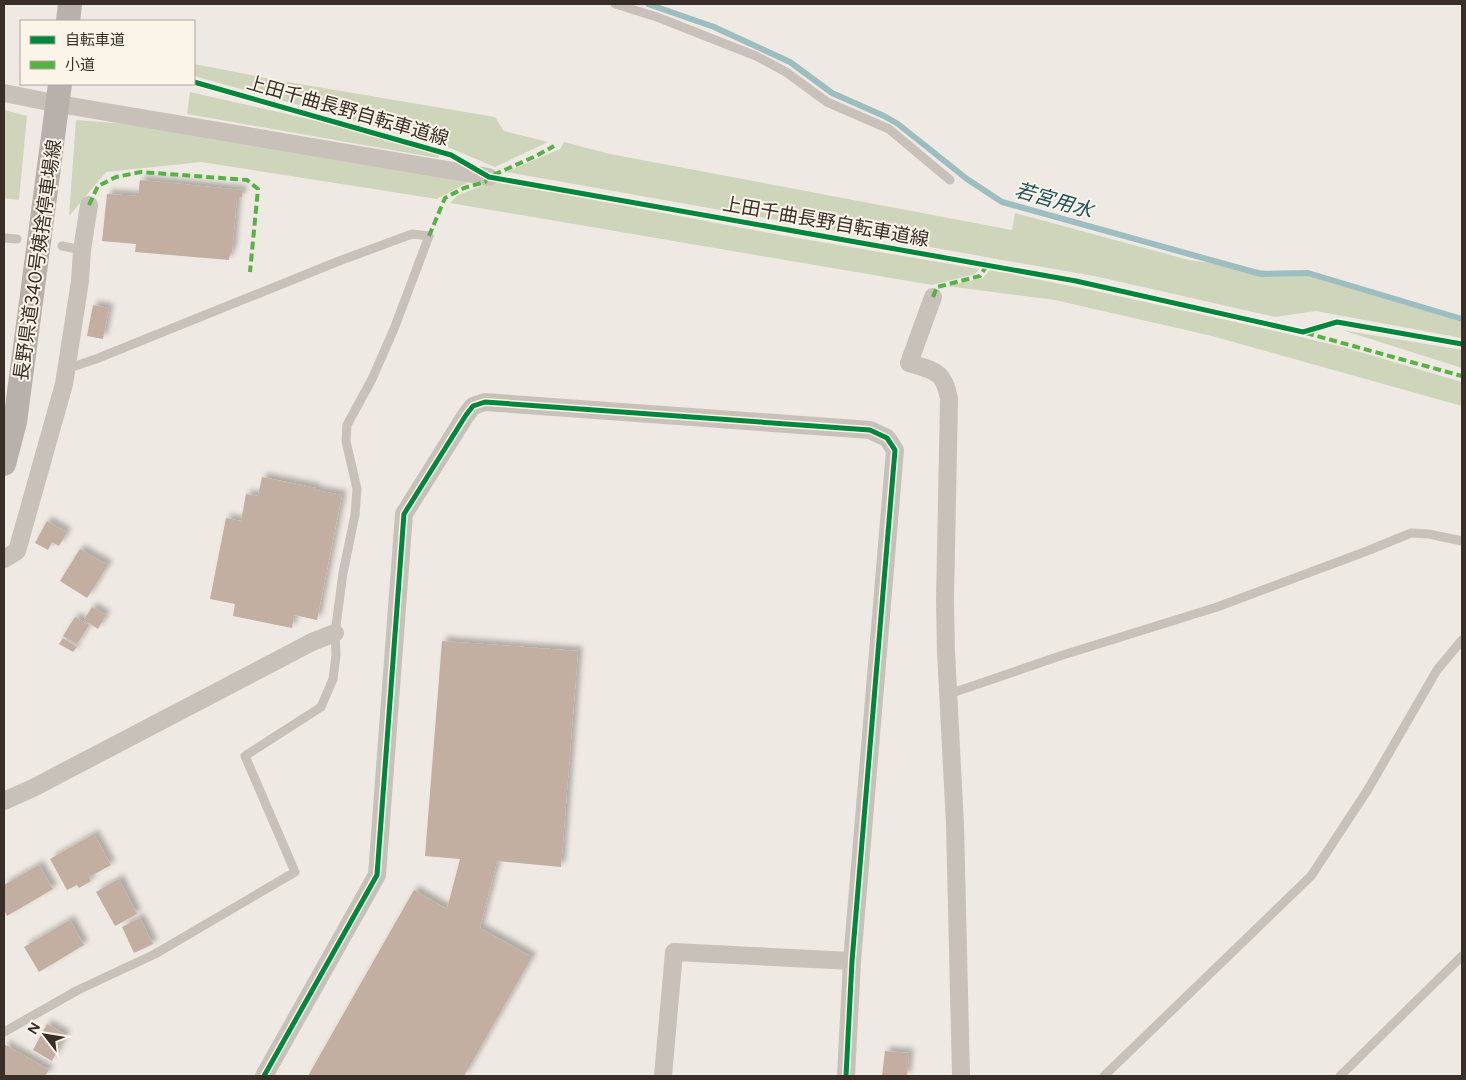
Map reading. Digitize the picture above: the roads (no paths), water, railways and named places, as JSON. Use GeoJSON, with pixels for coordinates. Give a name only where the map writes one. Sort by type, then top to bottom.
{"type":"FeatureCollection","features":[{"type":"Feature","properties":{"kind":"main road"},"geometry":{"type":"LineString","coordinates":[[68,20],[70,4]]}},
{"type":"Feature","properties":{"kind":"main road","name":"長野県道340号姨捨停車場線"},"geometry":{"type":"LineString","coordinates":[[4,464],[15,422],[60,92]]}},
{"type":"Feature","properties":{"kind":"street"},"geometry":{"type":"LineString","coordinates":[[4,94],[60,92],[489,177]]}},
{"type":"Feature","properties":{"kind":"street"},"geometry":{"type":"LineString","coordinates":[[4,559],[17,551],[64,384],[80,281],[82,250],[89,205]]}},
{"type":"Feature","properties":{"kind":"street"},"geometry":{"type":"LineString","coordinates":[[933,297],[909,363],[937,372],[946,383],[949,399],[945,600],[955,824],[961,1076]]}},
{"type":"Feature","properties":{"kind":"street"},"geometry":{"type":"LineString","coordinates":[[264,1076],[377,874],[404,514],[466,415],[473,406],[486,402],[870,430],[887,438],[895,450],[852,961],[846,1076]]}},
{"type":"Feature","properties":{"kind":"street"},"geometry":{"type":"LineString","coordinates":[[4,801],[34,788],[312,642],[335,633]]}},
{"type":"Feature","properties":{"kind":"street"},"geometry":{"type":"LineString","coordinates":[[663,1076],[674,952],[852,961]]}},
{"type":"Feature","properties":{"kind":"lane"},"geometry":{"type":"LineString","coordinates":[[615,4],[657,17],[756,56],[786,72],[827,102],[889,130],[950,180]]}},
{"type":"Feature","properties":{"kind":"lane"},"geometry":{"type":"LineString","coordinates":[[4,1032],[78,990],[155,954],[295,872],[245,756],[321,707],[334,679],[335,633],[343,573],[355,515],[358,489],[346,441],[347,425],[372,379],[394,328],[428,236],[412,234],[339,261],[96,359],[66,369]]}},
{"type":"Feature","properties":{"kind":"lane"},"geometry":{"type":"LineString","coordinates":[[4,238],[17,239]]}},
{"type":"Feature","properties":{"kind":"lane"},"geometry":{"type":"LineString","coordinates":[[62,246],[82,250]]}},
{"type":"Feature","properties":{"kind":"lane"},"geometry":{"type":"LineString","coordinates":[[949,694],[1063,655],[1217,607],[1411,533],[1429,534],[1462,541]]}},
{"type":"Feature","properties":{"kind":"lane"},"geometry":{"type":"LineString","coordinates":[[1104,1076],[1311,876],[1367,791],[1436,670],[1462,640]]}},
{"type":"Feature","properties":{"kind":"lane"},"geometry":{"type":"LineString","coordinates":[[1340,1076],[1462,956]]}},
{"type":"Feature","properties":{"kind":"waterway","name":"若宮用水"},"geometry":{"type":"LineString","coordinates":[[648,4],[714,27],[790,62],[832,93],[898,124],[967,179],[1002,202],[1261,274],[1308,273],[1462,319]]}}]}
